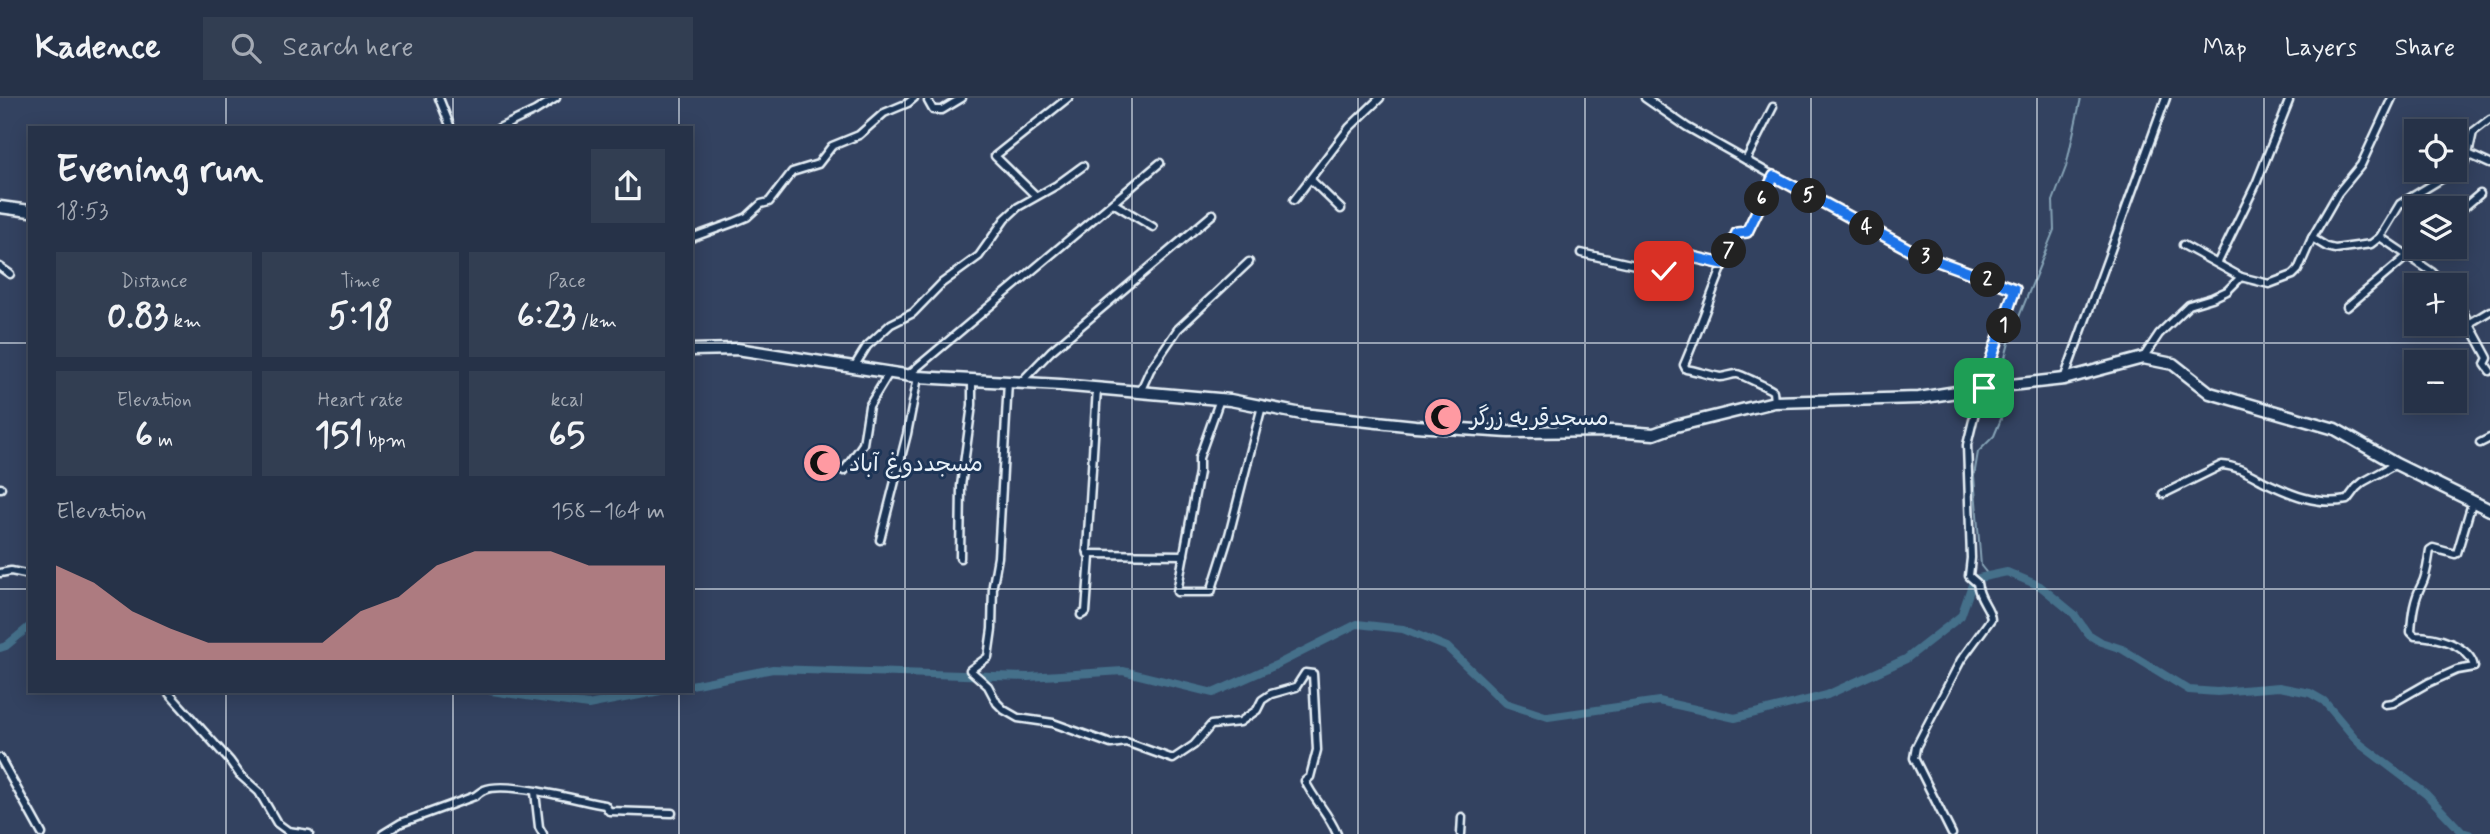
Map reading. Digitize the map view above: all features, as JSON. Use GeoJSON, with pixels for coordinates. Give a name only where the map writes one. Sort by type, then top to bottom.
{"type":"FeatureCollection","features":[{"type":"Feature","properties":{"kind":"highway"},"geometry":{"type":"LineString","coordinates":[[0,207],[28,211]]}},
{"type":"Feature","properties":{"kind":"highway"},"geometry":{"type":"LineString","coordinates":[[693,350],[737,349],[913,376],[1220,399],[1302,414],[1415,426],[1509,432],[1612,431],[1654,434],[1774,402],[1919,398],[2064,379],[2143,358],[2173,365],[2210,393],[2335,429],[2396,464],[2490,510]]}},
{"type":"Feature","properties":{"kind":"street"},"geometry":{"type":"LineString","coordinates":[[439,98],[450,126]]}},
{"type":"Feature","properties":{"kind":"street"},"geometry":{"type":"LineString","coordinates":[[503,126],[556,98]]}},
{"type":"Feature","properties":{"kind":"street"},"geometry":{"type":"LineString","coordinates":[[693,237],[747,217],[761,204],[769,202],[792,172],[818,163],[832,146],[859,135],[884,113],[914,98]]}},
{"type":"Feature","properties":{"kind":"street"},"geometry":{"type":"LineString","coordinates":[[929,98],[933,110],[942,110],[962,98]]}},
{"type":"Feature","properties":{"kind":"street"},"geometry":{"type":"LineString","coordinates":[[1036,196],[995,156],[1068,98]]}},
{"type":"Feature","properties":{"kind":"street"},"geometry":{"type":"LineString","coordinates":[[1294,200],[1349,128],[1380,98]]}},
{"type":"Feature","properties":{"kind":"street"},"geometry":{"type":"LineString","coordinates":[[1645,98],[1688,127],[1918,254],[2015,289],[1979,389],[1967,445],[1971,558],[1969,576],[1977,583],[1979,597],[1991,614],[1991,619],[1961,660],[1916,747],[1914,758],[1952,834]]}},
{"type":"Feature","properties":{"kind":"street"},"geometry":{"type":"LineString","coordinates":[[2064,379],[2166,98]]}},
{"type":"Feature","properties":{"kind":"street"},"geometry":{"type":"LineString","coordinates":[[2183,245],[2241,277],[2269,284],[2293,275],[2338,193],[2361,164],[2392,98]]}},
{"type":"Feature","properties":{"kind":"street"},"geometry":{"type":"LineString","coordinates":[[2218,262],[2256,184],[2289,101]]}},
{"type":"Feature","properties":{"kind":"street"},"geometry":{"type":"LineString","coordinates":[[1746,160],[1773,107]]}},
{"type":"Feature","properties":{"kind":"street"},"geometry":{"type":"LineString","coordinates":[[2312,237],[2335,249],[2371,244],[2380,237],[2400,204],[2463,166],[2473,132],[2490,119]]}},
{"type":"Feature","properties":{"kind":"street"},"geometry":{"type":"LineString","coordinates":[[2468,154],[2490,164]]}},
{"type":"Feature","properties":{"kind":"street"},"geometry":{"type":"LineString","coordinates":[[880,540],[907,434],[913,376],[1160,163]]}},
{"type":"Feature","properties":{"kind":"street"},"geometry":{"type":"LineString","coordinates":[[854,367],[867,346],[891,324],[914,313],[942,283],[979,256],[1005,219],[1083,166]]}},
{"type":"Feature","properties":{"kind":"street"},"geometry":{"type":"LineString","coordinates":[[1774,176],[1747,232],[1737,233],[1684,367],[1724,377],[1740,373],[1758,385],[1769,387],[1773,391],[1774,402]]}},
{"type":"Feature","properties":{"kind":"street"},"geometry":{"type":"LineString","coordinates":[[1311,180],[1341,209]]}},
{"type":"Feature","properties":{"kind":"street"},"geometry":{"type":"LineString","coordinates":[[2467,205],[2480,194]]}},
{"type":"Feature","properties":{"kind":"street"},"geometry":{"type":"LineString","coordinates":[[1113,202],[1153,228]]}},
{"type":"Feature","properties":{"kind":"street"},"geometry":{"type":"LineString","coordinates":[[1020,383],[1051,351],[1213,214]]}},
{"type":"Feature","properties":{"kind":"street"},"geometry":{"type":"LineString","coordinates":[[2380,237],[2404,254]]}},
{"type":"Feature","properties":{"kind":"street"},"geometry":{"type":"LineString","coordinates":[[1581,253],[1662,271],[1675,253],[1723,264]]}},
{"type":"Feature","properties":{"kind":"street"},"geometry":{"type":"LineString","coordinates":[[2347,307],[2404,259]]}},
{"type":"Feature","properties":{"kind":"street"},"geometry":{"type":"LineString","coordinates":[[2412,259],[2433,273]]}},
{"type":"Feature","properties":{"kind":"street"},"geometry":{"type":"LineString","coordinates":[[1140,392],[1150,370],[1178,329],[1249,262]]}},
{"type":"Feature","properties":{"kind":"street"},"geometry":{"type":"LineString","coordinates":[[0,267],[10,274]]}},
{"type":"Feature","properties":{"kind":"street"},"geometry":{"type":"LineString","coordinates":[[2143,358],[2159,334],[2189,305],[2227,291],[2241,277]]}},
{"type":"Feature","properties":{"kind":"street"},"geometry":{"type":"LineString","coordinates":[[2470,323],[2490,311]]}},
{"type":"Feature","properties":{"kind":"street"},"geometry":{"type":"LineString","coordinates":[[2467,318],[2489,358],[2486,364],[2490,371]]}},
{"type":"Feature","properties":{"kind":"street"},"geometry":{"type":"LineString","coordinates":[[822,457],[844,471],[863,444],[869,406],[889,373]]}},
{"type":"Feature","properties":{"kind":"street"},"geometry":{"type":"LineString","coordinates":[[960,558],[961,486],[972,405],[972,380]]}},
{"type":"Feature","properties":{"kind":"street"},"geometry":{"type":"LineString","coordinates":[[1008,382],[992,629],[988,657],[970,670],[988,687],[997,703],[1018,718],[1053,723],[1111,744],[1126,742],[1173,759],[1194,746],[1211,725],[1240,722],[1257,710],[1262,700],[1271,694],[1296,687],[1305,673],[1313,674],[1317,750],[1310,777],[1305,781],[1311,794],[1331,819],[1337,834]]}},
{"type":"Feature","properties":{"kind":"street"},"geometry":{"type":"LineString","coordinates":[[1081,615],[1086,612],[1090,556],[1087,554],[1097,388]]}},
{"type":"Feature","properties":{"kind":"street"},"geometry":{"type":"LineString","coordinates":[[1220,399],[1199,458],[1199,472],[1177,592],[1211,592],[1262,406]]}},
{"type":"Feature","properties":{"kind":"street"},"geometry":{"type":"LineString","coordinates":[[2480,443],[2490,438]]}},
{"type":"Feature","properties":{"kind":"street"},"geometry":{"type":"LineString","coordinates":[[2163,494],[2222,465],[2248,472],[2298,497],[2327,502],[2341,501],[2347,500],[2363,482],[2396,464]]}},
{"type":"Feature","properties":{"kind":"street"},"geometry":{"type":"LineString","coordinates":[[2385,704],[2393,703],[2428,682],[2457,670],[2474,667],[2473,661],[2449,643],[2432,636],[2415,636],[2412,632],[2417,591],[2422,584],[2430,550],[2433,548],[2456,553],[2472,503]]}},
{"type":"Feature","properties":{"kind":"street"},"geometry":{"type":"LineString","coordinates":[[1087,554],[1184,555]]}},
{"type":"Feature","properties":{"kind":"street"},"geometry":{"type":"LineString","coordinates":[[0,573],[11,571],[28,575]]}},
{"type":"Feature","properties":{"kind":"street"},"geometry":{"type":"LineString","coordinates":[[168,693],[240,775],[259,792],[276,823],[288,831],[309,834]]}},
{"type":"Feature","properties":{"kind":"street"},"geometry":{"type":"LineString","coordinates":[[0,758],[42,834]]}},
{"type":"Feature","properties":{"kind":"street"},"geometry":{"type":"LineString","coordinates":[[383,834],[401,823],[475,796],[486,789],[509,788],[559,794],[606,805],[609,811],[673,813]]}},
{"type":"Feature","properties":{"kind":"street"},"geometry":{"type":"LineString","coordinates":[[535,792],[539,827],[543,834]]}},
{"type":"Feature","properties":{"kind":"street"},"geometry":{"type":"LineString","coordinates":[[1461,834],[1462,817]]}},
{"type":"Feature","properties":{"kind":"waterway"},"geometry":{"type":"LineString","coordinates":[[1998,384],[2010,339],[2054,230],[2053,201],[2066,167],[2081,98]]}},
{"type":"Feature","properties":{"kind":"waterway"},"geometry":{"type":"LineString","coordinates":[[1989,576],[1981,566],[1974,476],[1978,452],[1994,436],[2001,419],[1997,389]]}},
{"type":"Feature","properties":{"kind":"waterway"},"geometry":{"type":"LineString","coordinates":[[693,685],[773,669],[1028,677],[1123,671],[1213,693],[1357,624],[1403,629],[1447,647],[1505,703],[1548,717],[1659,701],[1735,718],[1827,695],[1906,659],[1961,616],[1974,579],[2007,572],[2040,586],[2074,614],[2088,634],[2122,649],[2189,690],[2217,692],[2279,687],[2310,693],[2324,701],[2360,744],[2426,794],[2462,832],[2469,834]]}},
{"type":"Feature","properties":{"kind":"waterway"},"geometry":{"type":"LineString","coordinates":[[0,648],[28,628]]}},
{"type":"Feature","properties":{"kind":"waterway"},"geometry":{"type":"LineString","coordinates":[[505,693],[588,705],[650,693]]}},
{"type":"Feature","properties":{"kind":"place","name":"مسجدقریه زرگر"},"geometry":{"type":"Point","coordinates":[1443,417]}},
{"type":"Feature","properties":{"kind":"place","name":"مسجددوغ آباد"},"geometry":{"type":"Point","coordinates":[822,463]}},
{"type":"Feature","properties":{"kind":"route"},"geometry":{"type":"LineString","coordinates":[[1664,271],[1675,253],[1723,264],[1737,233],[1747,232],[1774,176],[1918,254],[1955,270],[2015,289],[1988,375],[1984,380],[1984,388]]}}]}
